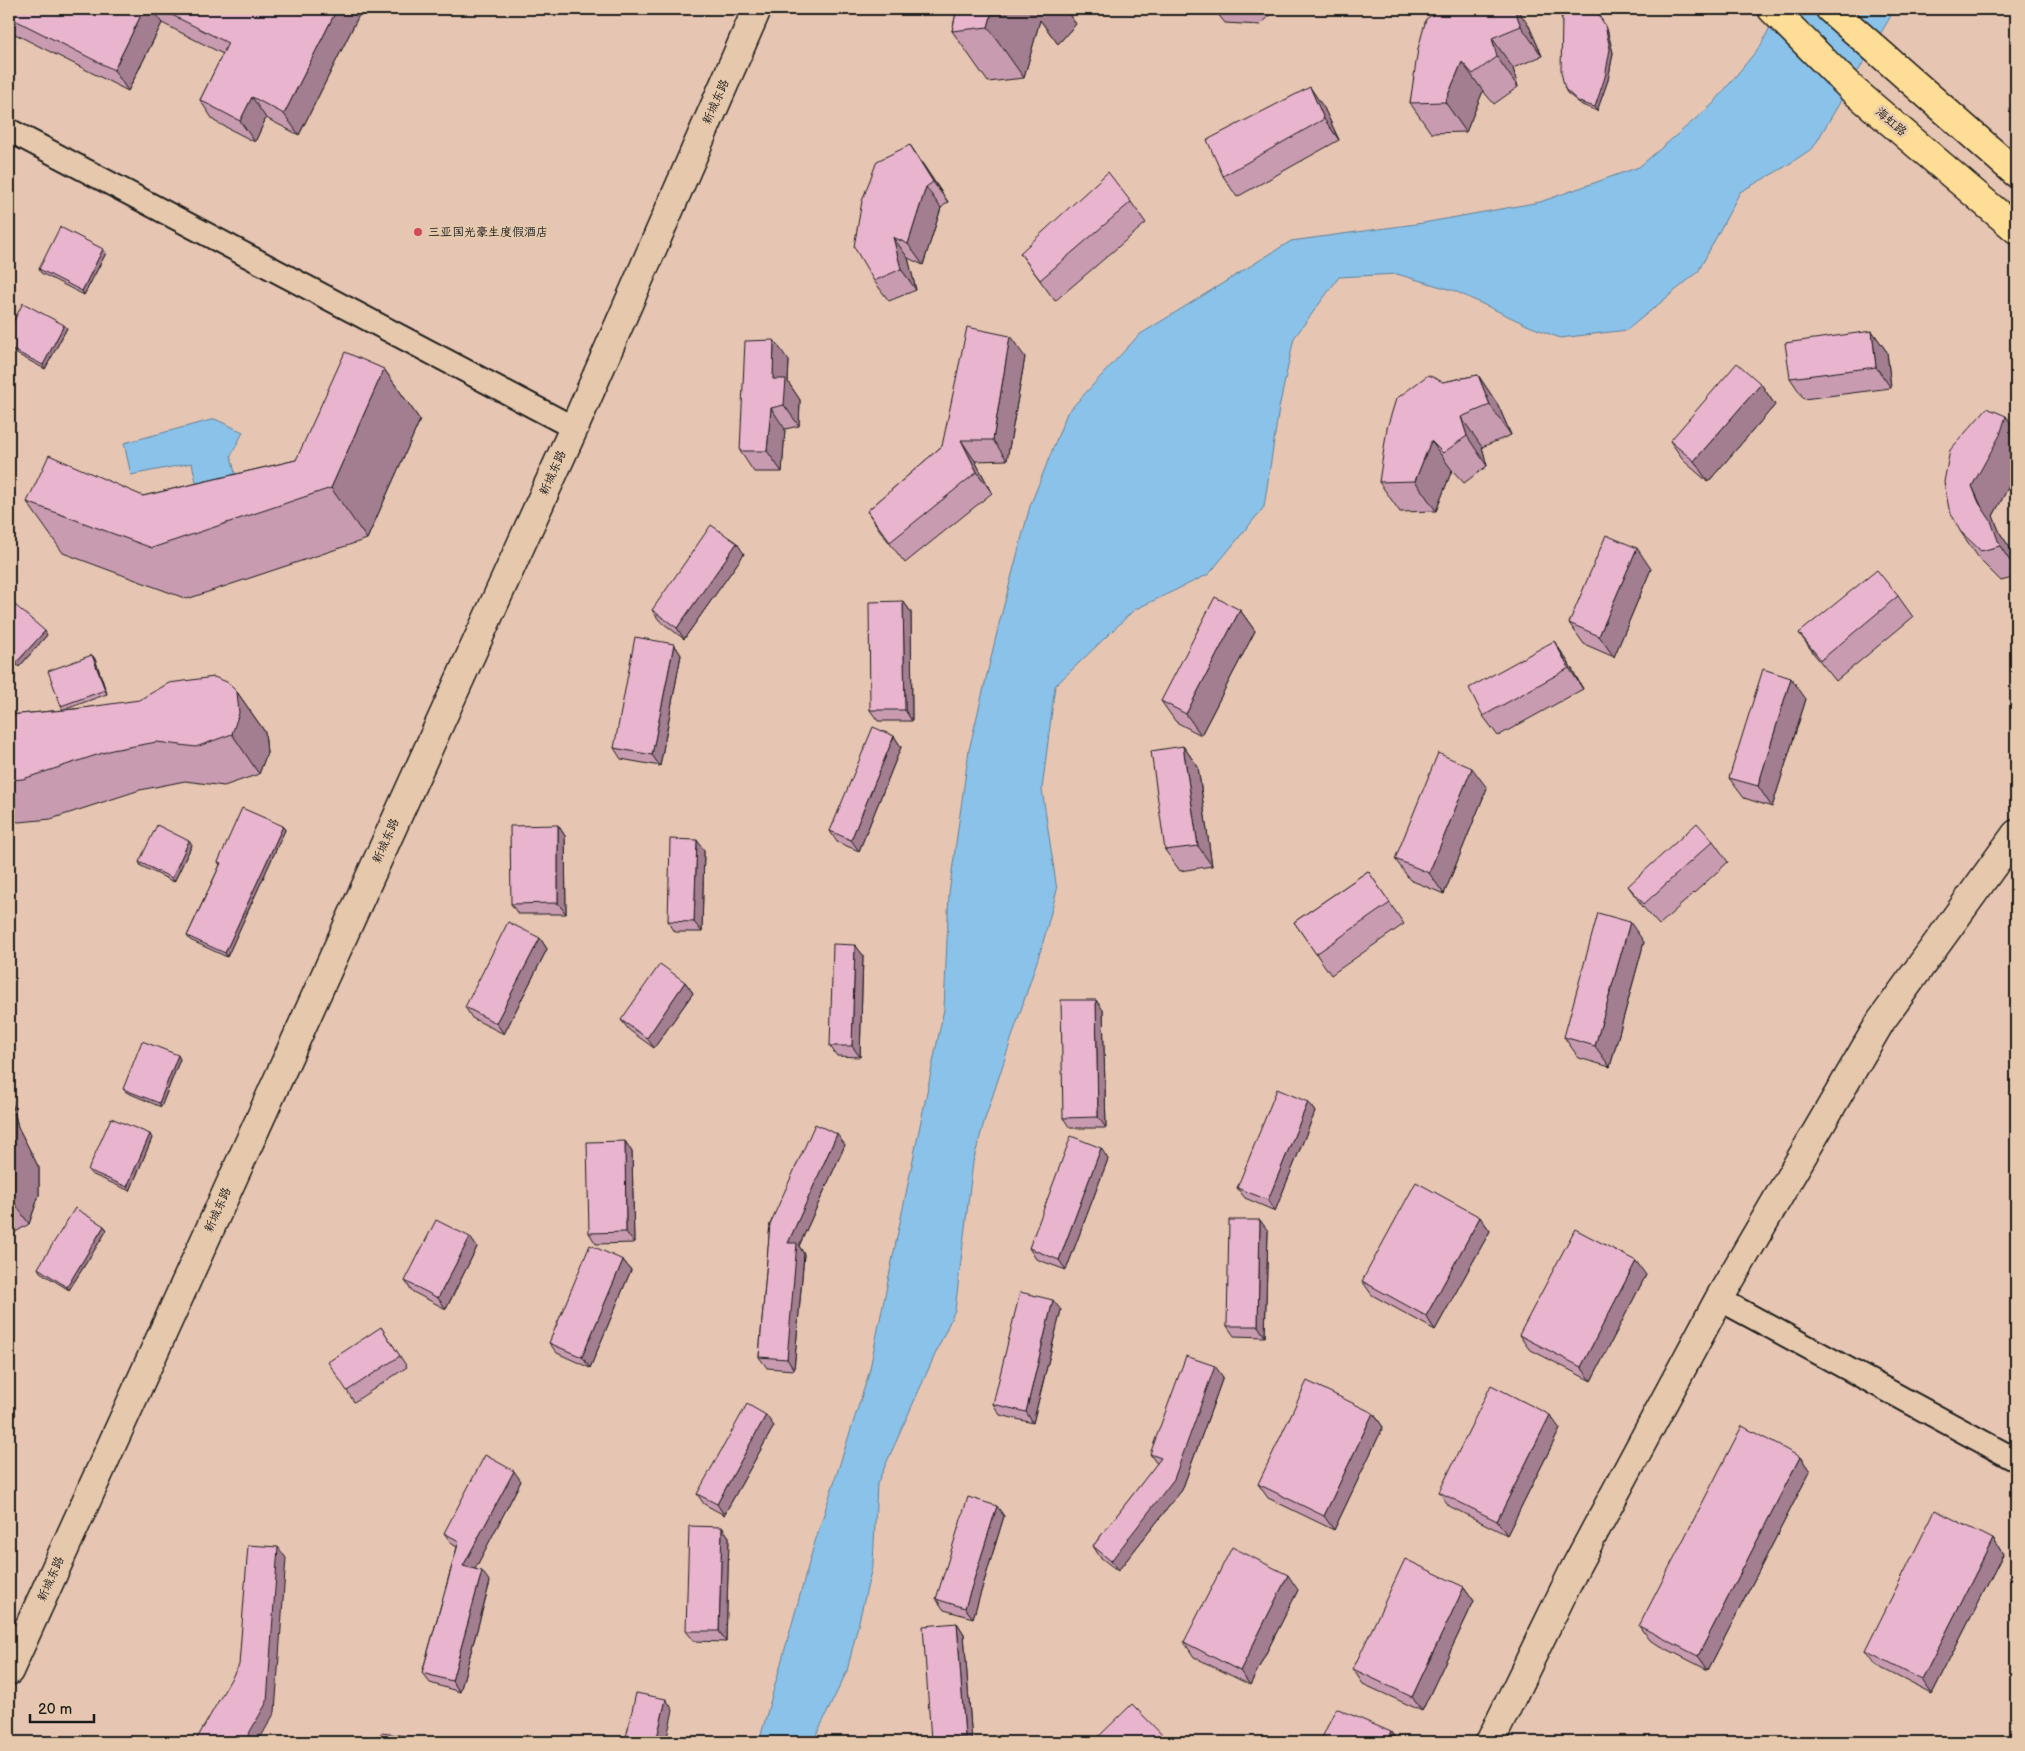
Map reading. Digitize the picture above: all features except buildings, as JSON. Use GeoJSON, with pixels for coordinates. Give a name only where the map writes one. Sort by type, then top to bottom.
{"type":"FeatureCollection","features":[{"type":"Feature","properties":{"kind":"main road","name":"新城东路"},"geometry":{"type":"LineString","coordinates":[[9,1672],[574,428],[757,9]]}},
{"type":"Feature","properties":{"kind":"main road","name":"海虹路"},"geometry":{"type":"LineString","coordinates":[[1772,9],[1852,89],[2016,229]]}},
{"type":"Feature","properties":{"kind":"main road"},"geometry":{"type":"LineString","coordinates":[[1830,9],[2016,173]]}},
{"type":"Feature","properties":{"kind":"main road"},"geometry":{"type":"LineString","coordinates":[[1490,1742],[1575,1568],[1719,1299],[1882,1021],[2016,834]]}},
{"type":"Feature","properties":{"kind":"street"},"geometry":{"type":"LineString","coordinates":[[9,130],[574,428]]}},
{"type":"Feature","properties":{"kind":"street"},"geometry":{"type":"LineString","coordinates":[[1719,1299],[2016,1460]]}},
{"type":"Feature","properties":{"kind":"water"},"geometry":{"type":"Polygon","coordinates":[[[1779,9],[1895,9],[1813,148],[1783,168],[1740,192],[1698,272],[1627,330],[1560,338],[1529,326],[1455,291],[1397,274],[1339,277],[1294,338],[1279,408],[1264,507],[1209,574],[1134,610],[1055,686],[1042,789],[1057,890],[1042,946],[984,1122],[973,1162],[955,1310],[877,1484],[873,1563],[847,1671],[813,1742],[759,1742],[814,1545],[869,1373],[944,1009],[949,893],[969,750],[1030,506],[1067,413],[1139,335],[1291,241],[1423,223],[1540,202],[1639,167],[1713,104],[1761,45],[1779,9]]]}},
{"type":"Feature","properties":{"kind":"water"},"geometry":{"type":"Polygon","coordinates":[[[215,419],[243,432],[231,456],[240,494],[200,501],[192,463],[131,475],[124,443],[215,419]]]}},
{"type":"Feature","properties":{"kind":"place","name":"三亚国光豪生度假酒店"},"geometry":{"type":"Point","coordinates":[418,232]}}]}
